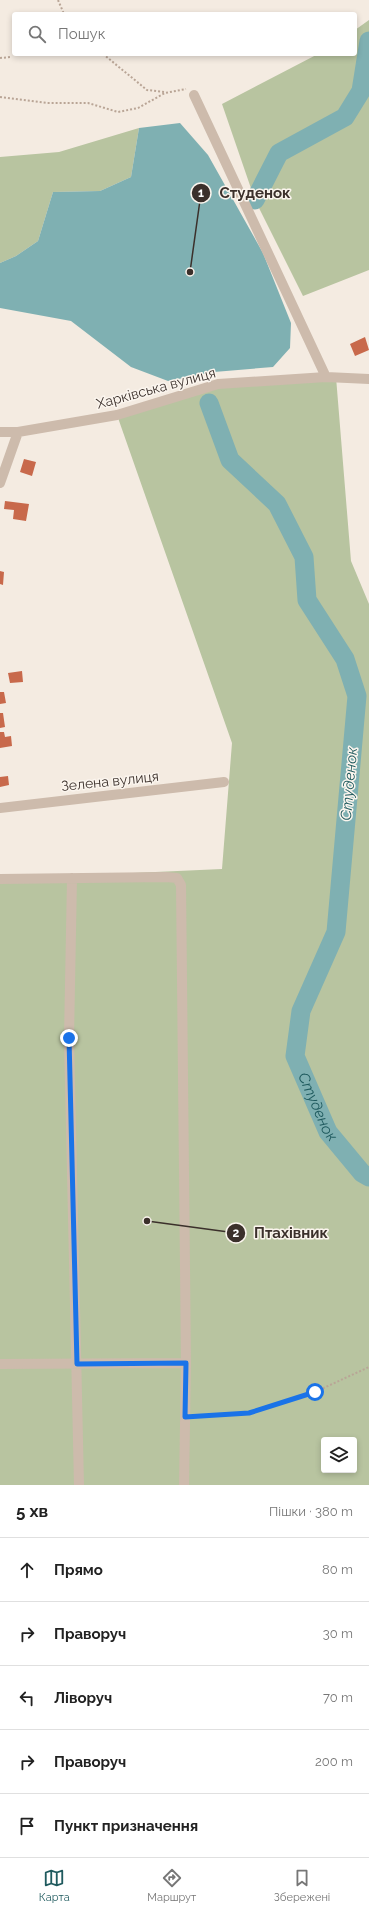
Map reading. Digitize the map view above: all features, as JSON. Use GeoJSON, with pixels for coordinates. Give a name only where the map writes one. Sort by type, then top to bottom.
{"type":"FeatureCollection","features":[{"type":"Feature","properties":{"kind":"street"},"geometry":{"type":"LineString","coordinates":[[194,95],[326,377]]}},
{"type":"Feature","properties":{"kind":"street","name":"Харківська вулиця"},"geometry":{"type":"LineString","coordinates":[[0,432],[18,432],[117,415],[218,384],[326,377],[369,379]]}},
{"type":"Feature","properties":{"kind":"street"},"geometry":{"type":"LineString","coordinates":[[0,483],[18,432]]}},
{"type":"Feature","properties":{"kind":"street","name":"Зелена вулиця"},"geometry":{"type":"LineString","coordinates":[[0,808],[224,782]]}},
{"type":"Feature","properties":{"kind":"street"},"geometry":{"type":"LineString","coordinates":[[0,879],[166,877],[177,878],[181,885],[186,1363],[184,1485]]}},
{"type":"Feature","properties":{"kind":"street"},"geometry":{"type":"LineString","coordinates":[[72,878],[69,1038],[79,1485]]}},
{"type":"Feature","properties":{"kind":"street"},"geometry":{"type":"LineString","coordinates":[[0,1364],[186,1363]]}},
{"type":"Feature","properties":{"kind":"path"},"geometry":{"type":"LineString","coordinates":[[58,0],[63,12]]}},
{"type":"Feature","properties":{"kind":"path"},"geometry":{"type":"LineString","coordinates":[[105,56],[147,90],[165,93]]}},
{"type":"Feature","properties":{"kind":"path"},"geometry":{"type":"LineString","coordinates":[[0,58],[12,57]]}},
{"type":"Feature","properties":{"kind":"path"},"geometry":{"type":"LineString","coordinates":[[0,97],[47,103],[88,103],[118,112],[138,108],[165,93],[185,88],[194,95]]}},
{"type":"Feature","properties":{"kind":"path"},"geometry":{"type":"LineString","coordinates":[[185,1417],[249,1413],[315,1392],[369,1367]]}},
{"type":"Feature","properties":{"kind":"green space"},"geometry":{"type":"Polygon","coordinates":[[[369,20],[369,270],[303,296],[255,200],[222,104],[314,56],[357,56],[357,29],[369,20]]]}},
{"type":"Feature","properties":{"kind":"green space"},"geometry":{"type":"Polygon","coordinates":[[[139,128],[131,177],[100,191],[53,192],[38,241],[16,256],[0,263],[0,157],[59,152],[139,128]]]}},
{"type":"Feature","properties":{"kind":"green space"},"geometry":{"type":"Polygon","coordinates":[[[336,377],[351,561],[369,604],[369,1485],[0,1485],[0,879],[222,869],[232,743],[117,415],[218,384],[336,377]]]}},
{"type":"Feature","properties":{"kind":"water"},"geometry":{"type":"Polygon","coordinates":[[[180,123],[208,155],[263,253],[291,323],[290,348],[273,367],[214,372],[168,381],[131,367],[71,321],[0,308],[0,263],[16,256],[38,241],[53,192],[100,191],[131,177],[139,128],[180,123]]]}},
{"type":"Feature","properties":{"kind":"building"},"geometry":{"type":"Polygon","coordinates":[[[365,337],[369,350],[355,356],[350,344],[365,337]]]}},
{"type":"Feature","properties":{"kind":"building"},"geometry":{"type":"Polygon","coordinates":[[[24,459],[36,462],[32,476],[20,472],[24,459]]]}},
{"type":"Feature","properties":{"kind":"building"},"geometry":{"type":"Polygon","coordinates":[[[5,501],[29,504],[26,521],[13,519],[14,510],[4,509],[5,501]]]}},
{"type":"Feature","properties":{"kind":"building"},"geometry":{"type":"Polygon","coordinates":[[[0,571],[4,572],[3,585],[0,584],[0,571]]]}},
{"type":"Feature","properties":{"kind":"building"},"geometry":{"type":"Polygon","coordinates":[[[22,671],[23,682],[10,683],[8,673],[22,671]]]}},
{"type":"Feature","properties":{"kind":"building"},"geometry":{"type":"Polygon","coordinates":[[[0,692],[4,692],[6,703],[0,704],[0,692]]]}},
{"type":"Feature","properties":{"kind":"building"},"geometry":{"type":"Polygon","coordinates":[[[0,713],[3,713],[5,727],[0,728],[0,713]]]}},
{"type":"Feature","properties":{"kind":"building"},"geometry":{"type":"Polygon","coordinates":[[[0,732],[4,732],[5,737],[11,736],[12,746],[0,748],[0,732]]]}},
{"type":"Feature","properties":{"kind":"building"},"geometry":{"type":"Polygon","coordinates":[[[8,776],[9,785],[0,787],[0,777],[8,776]]]}},
{"type":"Feature","properties":{"kind":"waterway","name":"Студенок"},"geometry":{"type":"LineString","coordinates":[[255,200],[279,153],[345,117],[361,91],[369,41]]}},
{"type":"Feature","properties":{"kind":"waterway","name":"Студенок"},"geometry":{"type":"LineString","coordinates":[[209,403],[230,460],[277,504],[304,557],[307,600],[345,659],[357,696],[336,932],[301,1011],[295,1056],[328,1132],[362,1173],[369,1177]]}},
{"type":"Feature","properties":{"kind":"place","name":"Студенок"},"geometry":{"type":"Point","coordinates":[190,272]}},
{"type":"Feature","properties":{"kind":"place","name":"Птахівник"},"geometry":{"type":"Point","coordinates":[147,1221]}},
{"type":"Feature","properties":{"kind":"route"},"geometry":{"type":"LineString","coordinates":[[69,1038],[77,1364],[186,1363],[185,1417],[249,1413],[315,1392]]}}]}
